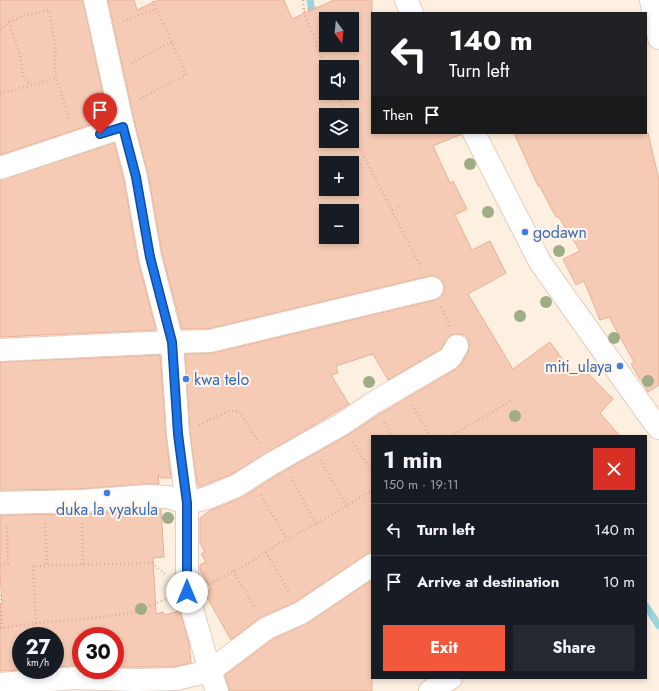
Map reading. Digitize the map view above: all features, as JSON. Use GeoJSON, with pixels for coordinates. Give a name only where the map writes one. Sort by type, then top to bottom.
{"type":"FeatureCollection","features":[{"type":"Feature","properties":{"kind":"street"},"geometry":{"type":"LineString","coordinates":[[95,0],[123,127],[136,177],[150,257],[172,342],[178,434],[187,503],[187,592],[213,681]]}},
{"type":"Feature","properties":{"kind":"street"},"geometry":{"type":"LineString","coordinates":[[406,0],[412,12]]}},
{"type":"Feature","properties":{"kind":"street"},"geometry":{"type":"LineString","coordinates":[[652,0],[659,38]]}},
{"type":"Feature","properties":{"kind":"street"},"geometry":{"type":"LineString","coordinates":[[0,168],[123,127]]}},
{"type":"Feature","properties":{"kind":"street"},"geometry":{"type":"LineString","coordinates":[[475,134],[540,262],[653,422],[659,428]]}},
{"type":"Feature","properties":{"kind":"street"},"geometry":{"type":"LineString","coordinates":[[0,350],[210,341],[432,288]]}},
{"type":"Feature","properties":{"kind":"street"},"geometry":{"type":"LineString","coordinates":[[3,502],[82,501],[147,496],[168,497],[187,503],[207,498],[236,486],[276,461],[342,424],[373,403],[450,358],[457,346]]}},
{"type":"Feature","properties":{"kind":"street"},"geometry":{"type":"LineString","coordinates":[[0,684],[74,678],[136,680],[176,679],[213,681],[267,628],[301,613],[371,566]]}},
{"type":"Feature","properties":{"kind":"street"},"geometry":{"type":"LineString","coordinates":[[430,691],[449,679]]}},
{"type":"Feature","properties":{"kind":"path"},"geometry":{"type":"LineString","coordinates":[[139,99],[186,75],[152,0]]}},
{"type":"Feature","properties":{"kind":"path"},"geometry":{"type":"LineString","coordinates":[[303,0],[304,11],[323,60]]}},
{"type":"Feature","properties":{"kind":"path"},"geometry":{"type":"LineString","coordinates":[[304,11],[316,7]]}},
{"type":"Feature","properties":{"kind":"path"},"geometry":{"type":"LineString","coordinates":[[102,30],[156,9]]}},
{"type":"Feature","properties":{"kind":"path"},"geometry":{"type":"LineString","coordinates":[[0,30],[8,22],[23,16],[49,10],[56,49],[54,64],[56,78],[77,142]]}},
{"type":"Feature","properties":{"kind":"path"},"geometry":{"type":"LineString","coordinates":[[8,22],[20,55],[23,75],[27,82],[32,84]]}},
{"type":"Feature","properties":{"kind":"path"},"geometry":{"type":"LineString","coordinates":[[112,73],[172,42]]}},
{"type":"Feature","properties":{"kind":"path"},"geometry":{"type":"LineString","coordinates":[[0,94],[56,78]]}},
{"type":"Feature","properties":{"kind":"path"},"geometry":{"type":"LineString","coordinates":[[359,148],[432,288],[452,331],[457,346]]}},
{"type":"Feature","properties":{"kind":"path"},"geometry":{"type":"LineString","coordinates":[[392,210],[402,205]]}},
{"type":"Feature","properties":{"kind":"path"},"geometry":{"type":"LineString","coordinates":[[402,387],[429,435]]}},
{"type":"Feature","properties":{"kind":"path"},"geometry":{"type":"LineString","coordinates":[[453,435],[511,401]]}},
{"type":"Feature","properties":{"kind":"path"},"geometry":{"type":"LineString","coordinates":[[178,434],[230,411],[239,411],[276,461],[316,524]]}},
{"type":"Feature","properties":{"kind":"path"},"geometry":{"type":"LineString","coordinates":[[342,424],[371,470]]}},
{"type":"Feature","properties":{"kind":"path"},"geometry":{"type":"LineString","coordinates":[[309,442],[347,506]]}},
{"type":"Feature","properties":{"kind":"path"},"geometry":{"type":"LineString","coordinates":[[252,476],[255,484],[287,540]]}},
{"type":"Feature","properties":{"kind":"path"},"geometry":{"type":"LineString","coordinates":[[82,501],[83,564]]}},
{"type":"Feature","properties":{"kind":"path"},"geometry":{"type":"LineString","coordinates":[[0,566],[8,564],[3,502]]}},
{"type":"Feature","properties":{"kind":"path"},"geometry":{"type":"LineString","coordinates":[[44,502],[47,564]]}},
{"type":"Feature","properties":{"kind":"path"},"geometry":{"type":"LineString","coordinates":[[266,552],[301,613]]}},
{"type":"Feature","properties":{"kind":"path"},"geometry":{"type":"LineString","coordinates":[[36,623],[33,566],[47,564],[152,563],[187,592]]}},
{"type":"Feature","properties":{"kind":"path"},"geometry":{"type":"LineString","coordinates":[[233,571],[267,628]]}},
{"type":"Feature","properties":{"kind":"path"},"geometry":{"type":"LineString","coordinates":[[0,595],[2,628]]}},
{"type":"Feature","properties":{"kind":"building"},"geometry":{"type":"Polygon","coordinates":[[[0,0],[83,0],[108,119],[0,155],[0,0]]]}},
{"type":"Feature","properties":{"kind":"building"},"geometry":{"type":"Polygon","coordinates":[[[108,0],[134,0],[137,10],[158,0],[284,0],[292,19],[334,0],[372,0],[371,134],[462,134],[433,146],[450,183],[453,181],[467,209],[455,215],[472,250],[490,241],[506,273],[468,294],[513,369],[550,342],[574,375],[582,367],[613,399],[600,413],[619,435],[371,435],[371,553],[365,555],[295,602],[260,618],[231,640],[204,592],[211,589],[200,570],[200,565],[206,562],[201,554],[205,552],[200,543],[200,518],[211,510],[243,497],[277,475],[348,435],[380,414],[456,369],[461,364],[468,352],[468,339],[464,335],[451,335],[441,349],[388,380],[373,354],[336,366],[338,373],[331,375],[349,404],[230,475],[199,487],[197,484],[190,433],[185,354],[213,353],[435,300],[441,297],[444,292],[444,285],[441,279],[435,276],[429,276],[208,329],[182,329],[162,254],[148,174],[135,124],[108,0]]]}},
{"type":"Feature","properties":{"kind":"building"},"geometry":{"type":"Polygon","coordinates":[[[648,133],[659,180],[659,385],[648,392],[631,364],[634,362],[609,317],[600,320],[584,281],[576,285],[563,259],[580,251],[558,216],[556,217],[539,185],[538,186],[514,134],[648,133]]]}},
{"type":"Feature","properties":{"kind":"building"},"geometry":{"type":"Polygon","coordinates":[[[114,143],[124,180],[138,260],[156,330],[0,337],[0,180],[114,143]]]}},
{"type":"Feature","properties":{"kind":"building"},"geometry":{"type":"Polygon","coordinates":[[[160,355],[171,478],[161,478],[158,474],[159,484],[81,489],[0,490],[0,362],[160,355]]]}},
{"type":"Feature","properties":{"kind":"building"},"geometry":{"type":"Polygon","coordinates":[[[161,509],[164,557],[153,558],[156,614],[163,612],[164,615],[180,611],[189,643],[191,663],[174,667],[124,667],[124,627],[72,627],[72,666],[64,667],[64,627],[12,627],[12,670],[0,671],[0,604],[2,604],[0,573],[0,515],[82,514],[161,509]]]}},
{"type":"Feature","properties":{"kind":"building"},"geometry":{"type":"Polygon","coordinates":[[[371,581],[372,691],[230,691],[225,675],[273,639],[308,623],[371,581]]]}},
{"type":"Feature","properties":{"kind":"waterway"},"geometry":{"type":"LineString","coordinates":[[310,0],[313,18]]}},
{"type":"Feature","properties":{"kind":"waterway"},"geometry":{"type":"LineString","coordinates":[[647,608],[659,626]]}},
{"type":"Feature","properties":{"kind":"place","name":"godawn"},"geometry":{"type":"Point","coordinates":[525,232]}},
{"type":"Feature","properties":{"kind":"place","name":"miti_ulaya"},"geometry":{"type":"Point","coordinates":[620,366]}},
{"type":"Feature","properties":{"kind":"place","name":"kwa telo"},"geometry":{"type":"Point","coordinates":[186,379]}},
{"type":"Feature","properties":{"kind":"place","name":"duka la vyakula"},"geometry":{"type":"Point","coordinates":[107,493]}},
{"type":"Feature","properties":{"kind":"route"},"geometry":{"type":"LineString","coordinates":[[100,134],[123,127],[136,177],[150,257],[172,342],[178,434],[187,503],[187,592]]}}]}
